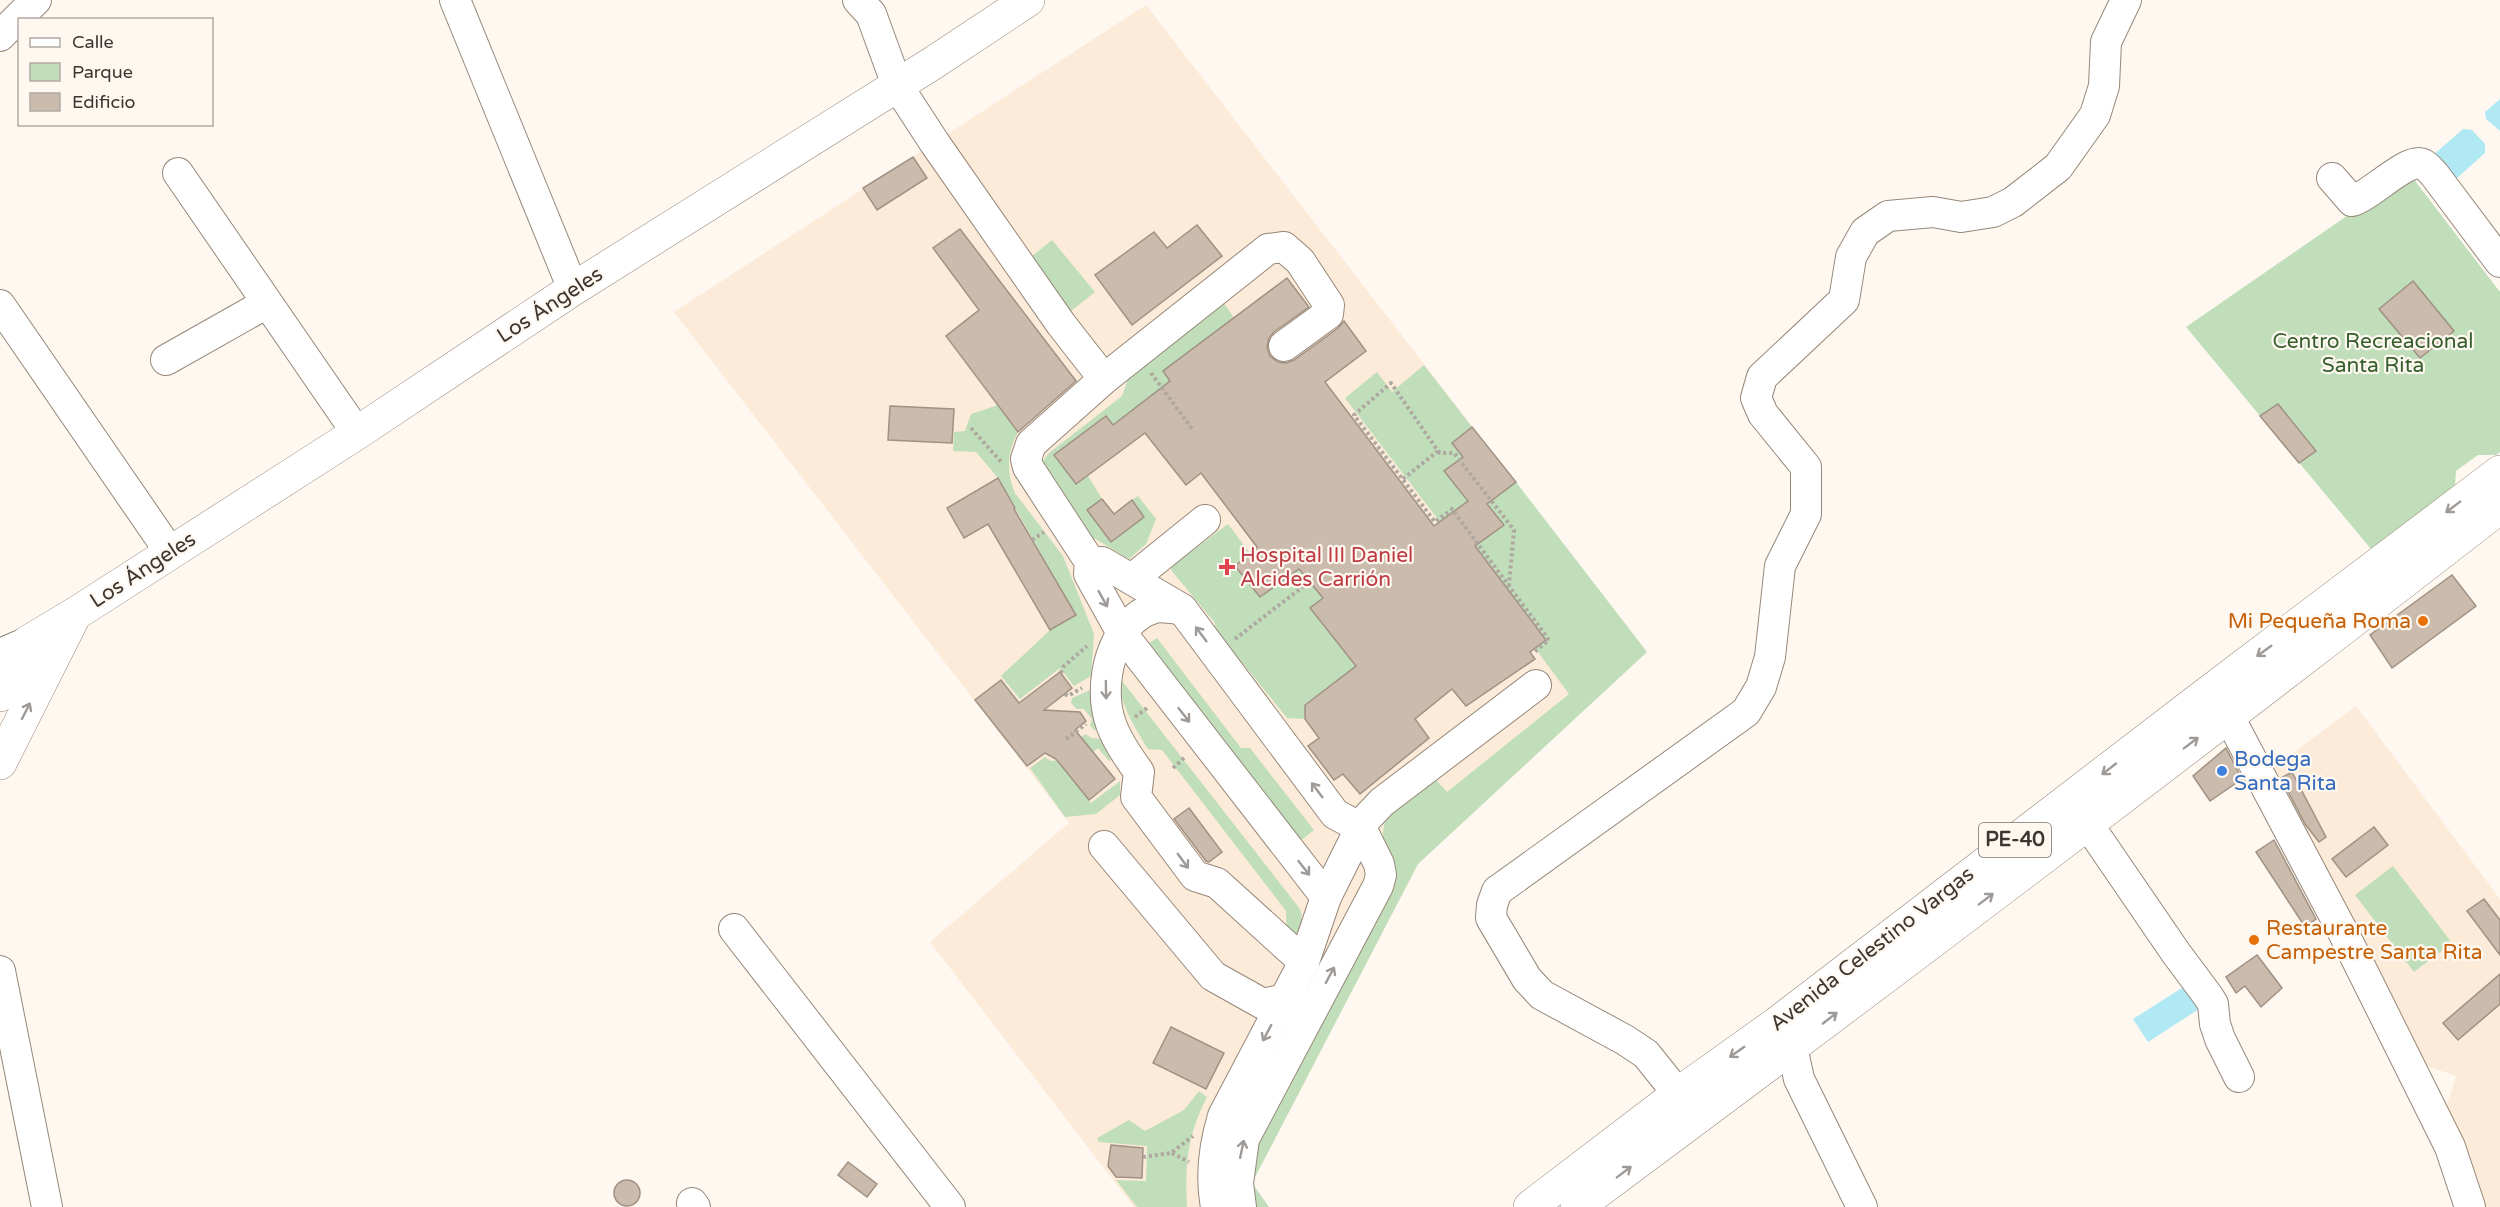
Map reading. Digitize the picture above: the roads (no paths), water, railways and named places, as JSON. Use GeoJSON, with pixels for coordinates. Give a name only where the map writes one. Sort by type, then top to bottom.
{"type":"FeatureCollection","features":[{"type":"Feature","properties":{"kind":"main road","name":"Los Ángeles"},"geometry":{"type":"LineString","coordinates":[[14,648],[75,614],[357,433],[573,289],[1028,0]]}},
{"type":"Feature","properties":{"kind":"main road","name":"Avenida Celestino Vargas"},"geometry":{"type":"LineString","coordinates":[[1577,1207],[1784,1036],[2496,493]]}},
{"type":"Feature","properties":{"kind":"main road"},"geometry":{"type":"LineString","coordinates":[[0,763],[75,614]]}},
{"type":"Feature","properties":{"kind":"main road"},"geometry":{"type":"LineString","coordinates":[[0,694],[14,648]]}},
{"type":"Feature","properties":{"kind":"main road","name":"Avenida Celestino Vargas"},"geometry":{"type":"LineString","coordinates":[[2052,831],[2087,823],[2219,703]]}},
{"type":"Feature","properties":{"kind":"main road","name":"Avenida Celestino Vargas"},"geometry":{"type":"LineString","coordinates":[[1530,1207],[1678,1094],[1784,1036]]}},
{"type":"Feature","properties":{"kind":"street"},"geometry":{"type":"LineString","coordinates":[[0,36],[36,0]]}},
{"type":"Feature","properties":{"kind":"street"},"geometry":{"type":"LineString","coordinates":[[455,0],[573,289]]}},
{"type":"Feature","properties":{"kind":"street"},"geometry":{"type":"LineString","coordinates":[[858,0],[871,14],[897,85],[1048,305],[1104,379]]}},
{"type":"Feature","properties":{"kind":"street"},"geometry":{"type":"LineString","coordinates":[[1678,1094],[1646,1054],[1625,1040],[1542,995],[1527,980],[1491,918],[1492,905],[1497,891],[1746,712],[1761,687],[1770,657],[1780,566],[1806,514],[1806,467],[1763,414],[1756,398],[1762,377],[1844,300],[1851,257],[1865,232],[1888,216],[1933,212],[1960,218],[1994,212],[2013,202],[2058,167],[2094,115],[2104,86],[2106,42],[2126,0]]}},
{"type":"Feature","properties":{"kind":"street"},"geometry":{"type":"LineString","coordinates":[[2332,178],[2349,199],[2356,200],[2405,167],[2415,162],[2422,163],[2434,174],[2500,262]]}},
{"type":"Feature","properties":{"kind":"street"},"geometry":{"type":"LineString","coordinates":[[178,173],[357,433]]}},
{"type":"Feature","properties":{"kind":"street"},"geometry":{"type":"LineString","coordinates":[[1284,346],[1329,314],[1329,305],[1300,261],[1284,248],[1268,249],[1104,379],[1031,444],[1026,459],[1028,467],[1090,562],[1089,574],[1123,635],[1326,897]]}},
{"type":"Feature","properties":{"kind":"street"},"geometry":{"type":"LineString","coordinates":[[166,360],[267,303]]}},
{"type":"Feature","properties":{"kind":"street"},"geometry":{"type":"LineString","coordinates":[[0,305],[170,552]]}},
{"type":"Feature","properties":{"kind":"street"},"geometry":{"type":"LineString","coordinates":[[1132,579],[1204,520]]}},
{"type":"Feature","properties":{"kind":"street"},"geometry":{"type":"LineString","coordinates":[[1090,562],[1102,562],[1182,609],[1335,814],[1361,828],[1380,864],[1381,875],[1378,886],[1223,1116],[1216,1140],[1213,1169],[1216,1207]]}},
{"type":"Feature","properties":{"kind":"street"},"geometry":{"type":"LineString","coordinates":[[1182,609],[1155,607],[1131,622],[1113,651],[1107,668],[1105,692],[1110,722],[1124,751],[1139,772],[1136,797],[1194,876],[1217,883],[1304,962]]}},
{"type":"Feature","properties":{"kind":"street"},"geometry":{"type":"LineString","coordinates":[[1241,1207],[1238,1183],[1244,1139],[1295,1009],[1304,962],[1326,897],[1364,821],[1382,802],[1536,685]]}},
{"type":"Feature","properties":{"kind":"street"},"geometry":{"type":"LineString","coordinates":[[2219,703],[2344,934],[2450,1147],[2470,1207]]}},
{"type":"Feature","properties":{"kind":"street"},"geometry":{"type":"LineString","coordinates":[[2087,823],[2176,954],[2213,1004],[2215,1024],[2220,1039],[2239,1077]]}},
{"type":"Feature","properties":{"kind":"street"},"geometry":{"type":"LineString","coordinates":[[1104,846],[1213,976],[1263,1004],[1295,1009]]}},
{"type":"Feature","properties":{"kind":"street"},"geometry":{"type":"LineString","coordinates":[[734,928],[950,1207]]}},
{"type":"Feature","properties":{"kind":"street"},"geometry":{"type":"LineString","coordinates":[[0,971],[47,1207]]}},
{"type":"Feature","properties":{"kind":"street"},"geometry":{"type":"LineString","coordinates":[[1784,1036],[1799,1079],[1862,1207]]}},
{"type":"Feature","properties":{"kind":"water"},"geometry":{"type":"Polygon","coordinates":[[[2500,99],[2500,131],[2486,119],[2485,112],[2500,99]]]}},
{"type":"Feature","properties":{"kind":"water"},"geometry":{"type":"Polygon","coordinates":[[[2463,129],[2472,130],[2485,144],[2485,153],[2456,179],[2431,157],[2463,129]]]}},
{"type":"Feature","properties":{"kind":"water"},"geometry":{"type":"Polygon","coordinates":[[[2185,986],[2199,1009],[2148,1042],[2133,1019],[2185,986]]]}},
{"type":"Feature","properties":{"kind":"place","name":"Hospital III Daniel Alcides Carrión"},"geometry":{"type":"Point","coordinates":[1227,567]}},
{"type":"Feature","properties":{"kind":"place","name":"Mi Pequeña Roma"},"geometry":{"type":"Point","coordinates":[2423,621]}},
{"type":"Feature","properties":{"kind":"place","name":"Bodega Santa Rita"},"geometry":{"type":"Point","coordinates":[2222,771]}},
{"type":"Feature","properties":{"kind":"place","name":"Restaurante Campestre Santa Rita"},"geometry":{"type":"Point","coordinates":[2254,940]}},
{"type":"Feature","properties":{"kind":"park label","name":"Centro Recreacional Santa Rita"},"geometry":{"type":"Point","coordinates":[2373,353]}}]}
